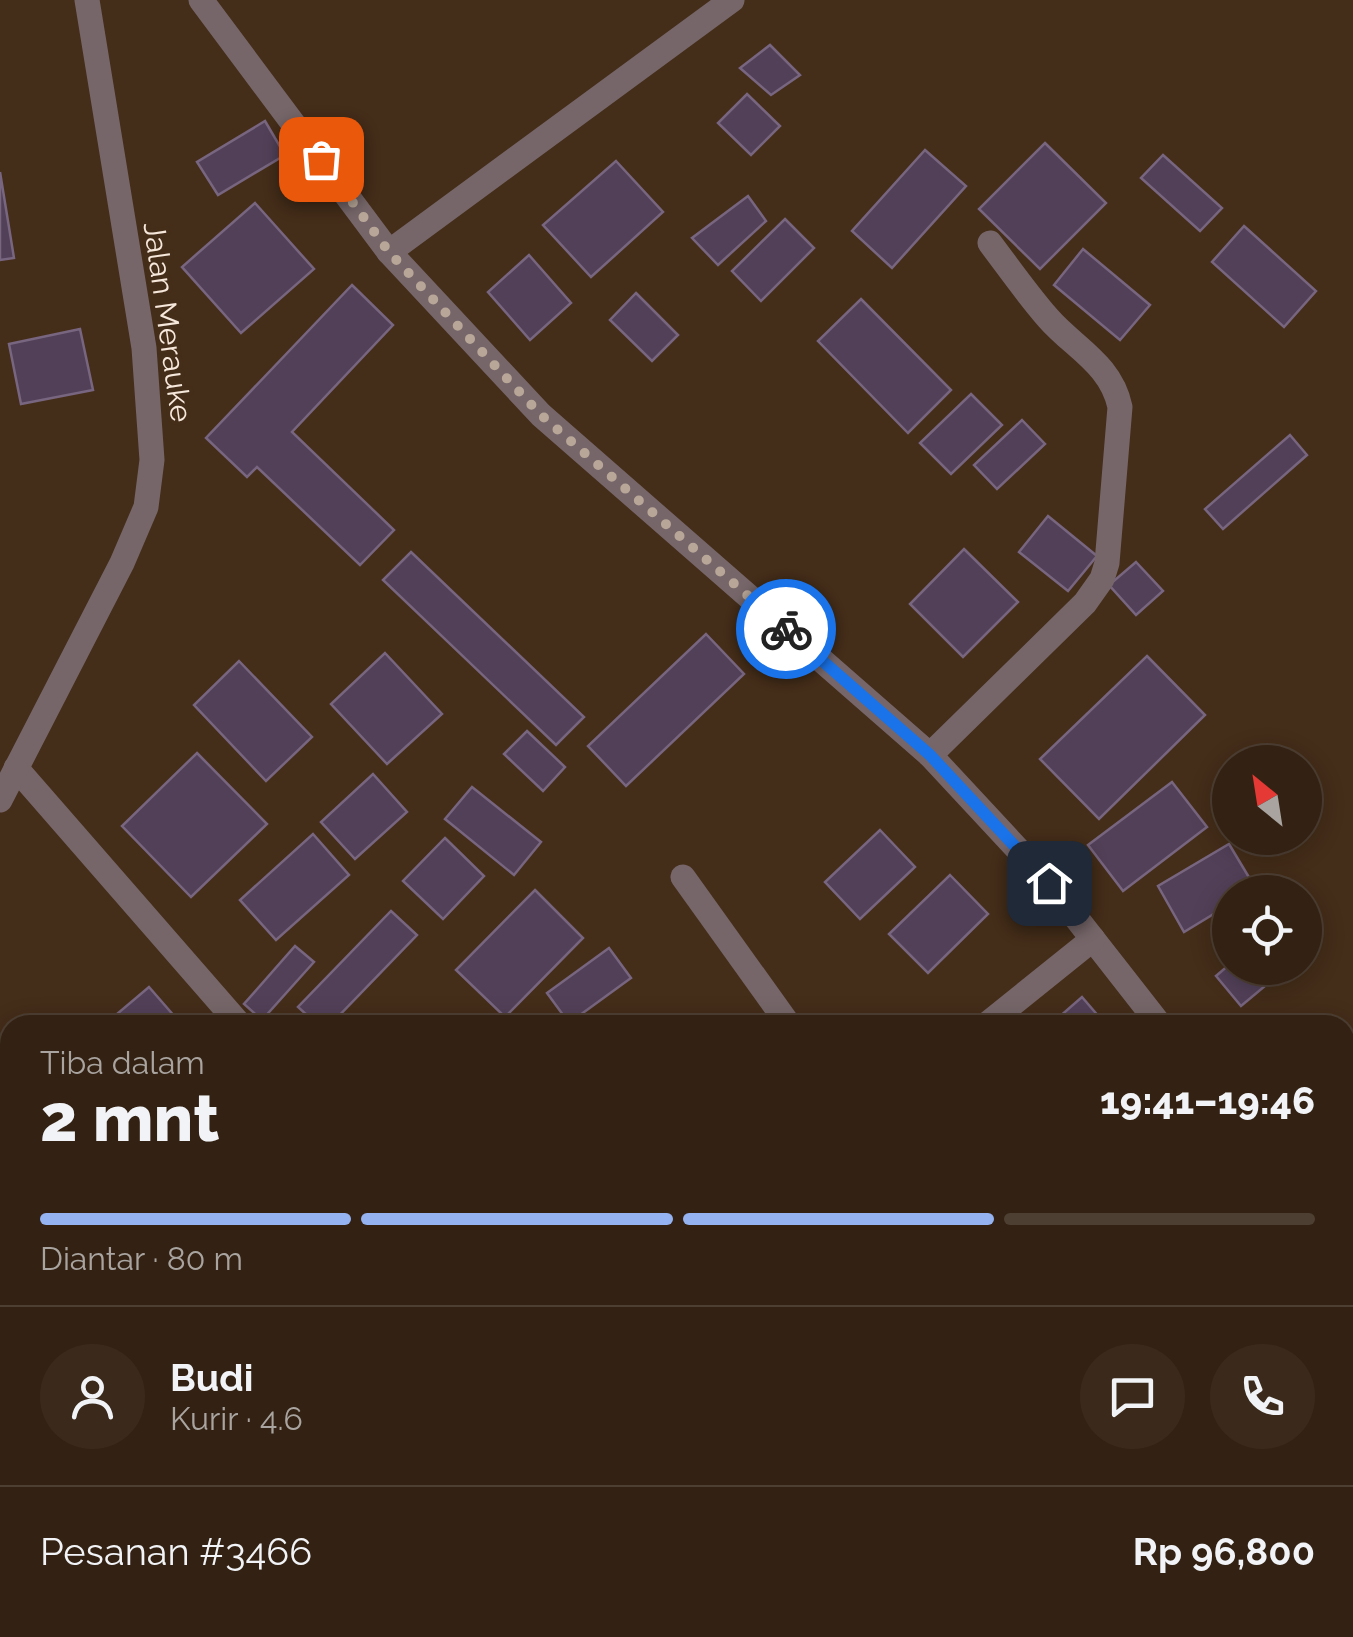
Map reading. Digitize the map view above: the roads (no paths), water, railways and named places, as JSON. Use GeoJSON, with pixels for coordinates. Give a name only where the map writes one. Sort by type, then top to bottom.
{"type":"FeatureCollection","features":[{"type":"Feature","properties":{"kind":"street","name":"Jalan Merauke"},"geometry":{"type":"LineString","coordinates":[[0,800],[122,563],[146,507],[152,460],[144,348],[88,0]]}},
{"type":"Feature","properties":{"kind":"street"},"geometry":{"type":"LineString","coordinates":[[201,0],[389,252],[541,415],[930,755],[1049,883],[1152,1015]]}},
{"type":"Feature","properties":{"kind":"street"},"geometry":{"type":"LineString","coordinates":[[389,252],[732,0]]}},
{"type":"Feature","properties":{"kind":"street"},"geometry":{"type":"LineString","coordinates":[[930,755],[1084,603],[1108,563],[1120,407],[1117,392],[1098,362],[1047,317],[990,244]]}},
{"type":"Feature","properties":{"kind":"street"},"geometry":{"type":"LineString","coordinates":[[16,768],[231,1015]]}},
{"type":"Feature","properties":{"kind":"street"},"geometry":{"type":"LineString","coordinates":[[683,877],[782,1015]]}},
{"type":"Feature","properties":{"kind":"street"},"geometry":{"type":"LineString","coordinates":[[998,1015],[1093,939]]}}]}
